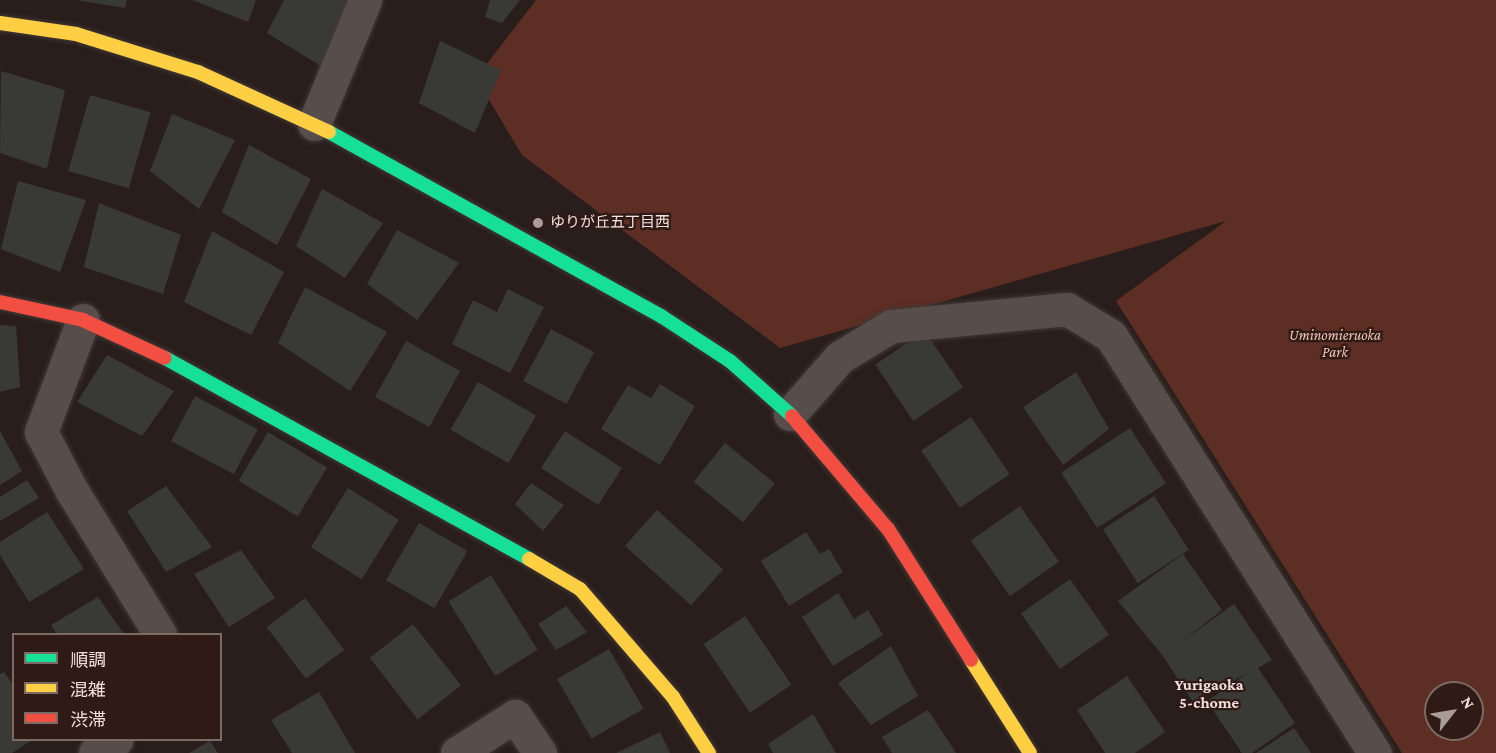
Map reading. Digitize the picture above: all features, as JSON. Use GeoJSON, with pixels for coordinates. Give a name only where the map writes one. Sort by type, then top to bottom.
{"type":"FeatureCollection","features":[{"type":"Feature","properties":{"kind":"street"},"geometry":{"type":"LineString","coordinates":[[314,124],[365,0]]}},
{"type":"Feature","properties":{"kind":"street"},"geometry":{"type":"LineString","coordinates":[[0,23],[76,34],[198,72],[314,124],[661,316],[730,361],[790,414],[888,529],[1030,753]]}},
{"type":"Feature","properties":{"kind":"street"},"geometry":{"type":"LineString","coordinates":[[0,302],[83,320],[169,360],[400,485],[580,589],[673,697],[709,753]]}},
{"type":"Feature","properties":{"kind":"street"},"geometry":{"type":"LineString","coordinates":[[790,414],[840,357],[891,326],[1067,309],[1111,336],[1375,753]]}},
{"type":"Feature","properties":{"kind":"street"},"geometry":{"type":"LineString","coordinates":[[83,320],[41,432],[72,491],[159,633]]}},
{"type":"Feature","properties":{"kind":"street"},"geometry":{"type":"LineString","coordinates":[[457,753],[515,716],[540,753]]}},
{"type":"Feature","properties":{"kind":"street"},"geometry":{"type":"LineString","coordinates":[[95,753],[114,741]]}},
{"type":"Feature","properties":{"kind":"green space","name":"Uminomieruoka Park"},"geometry":{"type":"Polygon","coordinates":[[[536,0],[1496,0],[1496,753],[1402,753],[1116,301],[1226,221],[780,348],[522,155],[476,78],[536,0]]]}},
{"type":"Feature","properties":{"kind":"building"},"geometry":{"type":"Polygon","coordinates":[[[77,0],[127,0],[125,8],[77,0]]]}},
{"type":"Feature","properties":{"kind":"building"},"geometry":{"type":"Polygon","coordinates":[[[192,0],[256,0],[248,22],[192,0]]]}},
{"type":"Feature","properties":{"kind":"building"},"geometry":{"type":"Polygon","coordinates":[[[284,0],[349,0],[321,66],[267,33],[284,0]]]}},
{"type":"Feature","properties":{"kind":"building"},"geometry":{"type":"Polygon","coordinates":[[[490,0],[520,0],[502,23],[485,17],[490,0]]]}},
{"type":"Feature","properties":{"kind":"building"},"geometry":{"type":"Polygon","coordinates":[[[440,41],[501,70],[475,133],[419,103],[440,41]]]}},
{"type":"Feature","properties":{"kind":"building"},"geometry":{"type":"Polygon","coordinates":[[[1,71],[65,90],[47,169],[0,153],[1,71]]]}},
{"type":"Feature","properties":{"kind":"building"},"geometry":{"type":"Polygon","coordinates":[[[90,95],[151,112],[129,188],[68,171],[90,95]]]}},
{"type":"Feature","properties":{"kind":"building"},"geometry":{"type":"Polygon","coordinates":[[[172,114],[235,140],[199,209],[150,171],[172,114]]]}},
{"type":"Feature","properties":{"kind":"building"},"geometry":{"type":"Polygon","coordinates":[[[249,145],[311,179],[277,245],[222,212],[249,145]]]}},
{"type":"Feature","properties":{"kind":"building"},"geometry":{"type":"Polygon","coordinates":[[[18,181],[86,200],[60,272],[1,249],[18,181]]]}},
{"type":"Feature","properties":{"kind":"building"},"geometry":{"type":"Polygon","coordinates":[[[322,189],[383,223],[345,278],[296,246],[322,189]]]}},
{"type":"Feature","properties":{"kind":"building"},"geometry":{"type":"Polygon","coordinates":[[[99,203],[181,235],[163,294],[84,267],[99,203]]]}},
{"type":"Feature","properties":{"kind":"building"},"geometry":{"type":"Polygon","coordinates":[[[397,230],[459,263],[417,320],[367,284],[397,230]]]}},
{"type":"Feature","properties":{"kind":"building"},"geometry":{"type":"Polygon","coordinates":[[[212,231],[284,272],[251,335],[184,302],[212,231]]]}},
{"type":"Feature","properties":{"kind":"building"},"geometry":{"type":"Polygon","coordinates":[[[305,287],[387,332],[350,391],[278,343],[305,287]]]}},
{"type":"Feature","properties":{"kind":"building"},"geometry":{"type":"Polygon","coordinates":[[[508,289],[544,307],[510,373],[452,344],[473,300],[497,312],[508,289]]]}},
{"type":"Feature","properties":{"kind":"building"},"geometry":{"type":"Polygon","coordinates":[[[0,325],[16,326],[20,387],[0,392],[0,325]]]}},
{"type":"Feature","properties":{"kind":"building"},"geometry":{"type":"Polygon","coordinates":[[[551,329],[594,352],[567,404],[523,381],[551,329]]]}},
{"type":"Feature","properties":{"kind":"building"},"geometry":{"type":"Polygon","coordinates":[[[925,331],[963,387],[913,421],[875,365],[925,331]]]}},
{"type":"Feature","properties":{"kind":"building"},"geometry":{"type":"Polygon","coordinates":[[[406,341],[460,371],[429,427],[375,397],[406,341]]]}},
{"type":"Feature","properties":{"kind":"building"},"geometry":{"type":"Polygon","coordinates":[[[107,355],[174,391],[142,436],[77,402],[107,355]]]}},
{"type":"Feature","properties":{"kind":"building"},"geometry":{"type":"Polygon","coordinates":[[[1076,372],[1109,429],[1063,465],[1023,407],[1076,372]]]}},
{"type":"Feature","properties":{"kind":"building"},"geometry":{"type":"Polygon","coordinates":[[[478,382],[536,416],[509,463],[450,430],[478,382]]]}},
{"type":"Feature","properties":{"kind":"building"},"geometry":{"type":"Polygon","coordinates":[[[660,384],[695,406],[660,465],[601,429],[628,385],[651,398],[660,384]]]}},
{"type":"Feature","properties":{"kind":"building"},"geometry":{"type":"Polygon","coordinates":[[[195,396],[258,429],[234,474],[171,441],[195,396]]]}},
{"type":"Feature","properties":{"kind":"building"},"geometry":{"type":"Polygon","coordinates":[[[971,417],[1010,474],[960,508],[921,451],[971,417]]]}},
{"type":"Feature","properties":{"kind":"building"},"geometry":{"type":"Polygon","coordinates":[[[1130,428],[1166,483],[1097,528],[1061,473],[1130,428]]]}},
{"type":"Feature","properties":{"kind":"building"},"geometry":{"type":"Polygon","coordinates":[[[0,431],[22,471],[0,485],[0,431]]]}},
{"type":"Feature","properties":{"kind":"building"},"geometry":{"type":"Polygon","coordinates":[[[565,431],[622,468],[598,505],[541,468],[565,431]]]}},
{"type":"Feature","properties":{"kind":"building"},"geometry":{"type":"Polygon","coordinates":[[[268,432],[327,468],[298,516],[239,481],[268,432]]]}},
{"type":"Feature","properties":{"kind":"building"},"geometry":{"type":"Polygon","coordinates":[[[725,443],[775,483],[743,522],[694,482],[725,443]]]}},
{"type":"Feature","properties":{"kind":"building"},"geometry":{"type":"Polygon","coordinates":[[[27,480],[39,498],[0,521],[0,497],[27,480]]]}},
{"type":"Feature","properties":{"kind":"building"},"geometry":{"type":"Polygon","coordinates":[[[531,483],[564,505],[543,531],[515,504],[531,483]]]}},
{"type":"Feature","properties":{"kind":"building"},"geometry":{"type":"Polygon","coordinates":[[[166,486],[212,547],[166,572],[127,511],[166,486]]]}},
{"type":"Feature","properties":{"kind":"building"},"geometry":{"type":"Polygon","coordinates":[[[348,488],[399,520],[362,579],[311,547],[348,488]]]}},
{"type":"Feature","properties":{"kind":"building"},"geometry":{"type":"Polygon","coordinates":[[[1154,496],[1189,550],[1138,583],[1103,529],[1154,496]]]}},
{"type":"Feature","properties":{"kind":"building"},"geometry":{"type":"Polygon","coordinates":[[[1020,506],[1059,562],[1010,596],[971,540],[1020,506]]]}},
{"type":"Feature","properties":{"kind":"building"},"geometry":{"type":"Polygon","coordinates":[[[657,510],[723,570],[691,605],[625,546],[657,510]]]}},
{"type":"Feature","properties":{"kind":"building"},"geometry":{"type":"Polygon","coordinates":[[[47,512],[84,569],[29,602],[0,555],[0,542],[47,512]]]}},
{"type":"Feature","properties":{"kind":"building"},"geometry":{"type":"Polygon","coordinates":[[[419,523],[467,551],[434,608],[386,580],[419,523]]]}},
{"type":"Feature","properties":{"kind":"building"},"geometry":{"type":"Polygon","coordinates":[[[806,532],[820,554],[829,549],[843,572],[789,606],[761,561],[806,532]]]}},
{"type":"Feature","properties":{"kind":"building"},"geometry":{"type":"Polygon","coordinates":[[[241,550],[275,598],[229,627],[194,574],[241,550]]]}},
{"type":"Feature","properties":{"kind":"building"},"geometry":{"type":"Polygon","coordinates":[[[1183,554],[1222,610],[1181,642],[1234,604],[1272,660],[1258,668],[1295,723],[1252,753],[1242,753],[1207,701],[1248,673],[1193,702],[1163,656],[1118,601],[1183,554]]]}},
{"type":"Feature","properties":{"kind":"building"},"geometry":{"type":"Polygon","coordinates":[[[491,575],[538,650],[495,676],[449,601],[491,575]]]}},
{"type":"Feature","properties":{"kind":"building"},"geometry":{"type":"Polygon","coordinates":[[[1070,579],[1109,635],[1060,669],[1021,613],[1070,579]]]}},
{"type":"Feature","properties":{"kind":"building"},"geometry":{"type":"Polygon","coordinates":[[[838,593],[854,619],[868,610],[883,635],[833,666],[802,617],[838,593]]]}},
{"type":"Feature","properties":{"kind":"building"},"geometry":{"type":"Polygon","coordinates":[[[98,597],[123,633],[56,633],[51,625],[98,597]]]}},
{"type":"Feature","properties":{"kind":"building"},"geometry":{"type":"Polygon","coordinates":[[[305,598],[344,650],[306,679],[267,627],[305,598]]]}},
{"type":"Feature","properties":{"kind":"building"},"geometry":{"type":"Polygon","coordinates":[[[566,606],[587,632],[556,650],[538,624],[566,606]]]}},
{"type":"Feature","properties":{"kind":"building"},"geometry":{"type":"Polygon","coordinates":[[[745,616],[791,685],[750,713],[704,644],[745,616]]]}},
{"type":"Feature","properties":{"kind":"building"},"geometry":{"type":"Polygon","coordinates":[[[413,624],[461,685],[418,719],[370,658],[413,624]]]}},
{"type":"Feature","properties":{"kind":"building"},"geometry":{"type":"Polygon","coordinates":[[[891,646],[918,696],[871,725],[838,683],[891,646]]]}},
{"type":"Feature","properties":{"kind":"building"},"geometry":{"type":"Polygon","coordinates":[[[609,649],[644,709],[592,739],[557,679],[609,649]]]}},
{"type":"Feature","properties":{"kind":"building"},"geometry":{"type":"Polygon","coordinates":[[[4,672],[12,683],[12,741],[30,741],[12,753],[0,753],[0,674],[4,672]]]}},
{"type":"Feature","properties":{"kind":"building"},"geometry":{"type":"Polygon","coordinates":[[[1127,676],[1165,732],[1135,753],[1105,753],[1077,710],[1127,676]]]}},
{"type":"Feature","properties":{"kind":"building"},"geometry":{"type":"Polygon","coordinates":[[[319,692],[355,753],[292,753],[271,720],[319,692]]]}},
{"type":"Feature","properties":{"kind":"building"},"geometry":{"type":"Polygon","coordinates":[[[928,710],[956,753],[892,753],[882,737],[928,710]]]}},
{"type":"Feature","properties":{"kind":"building"},"geometry":{"type":"Polygon","coordinates":[[[813,714],[836,753],[773,753],[768,744],[813,714]]]}},
{"type":"Feature","properties":{"kind":"building"},"geometry":{"type":"Polygon","coordinates":[[[1294,728],[1311,753],[1256,753],[1294,728]]]}},
{"type":"Feature","properties":{"kind":"building"},"geometry":{"type":"Polygon","coordinates":[[[660,732],[670,753],[616,753],[660,732]]]}},
{"type":"Feature","properties":{"kind":"building"},"geometry":{"type":"Polygon","coordinates":[[[210,741],[218,753],[189,753],[210,741]]]}},
{"type":"Feature","properties":{"kind":"traffic: fast"},"geometry":{"type":"LineString","coordinates":[[329,132],[661,316],[730,361],[792,416]]}},
{"type":"Feature","properties":{"kind":"traffic: fast"},"geometry":{"type":"LineString","coordinates":[[165,358],[529,559]]}},
{"type":"Feature","properties":{"kind":"traffic: slow"},"geometry":{"type":"LineString","coordinates":[[0,23],[76,34],[198,72],[329,132]]}},
{"type":"Feature","properties":{"kind":"traffic: slow"},"geometry":{"type":"LineString","coordinates":[[529,559],[580,589],[673,697],[709,753]]}},
{"type":"Feature","properties":{"kind":"traffic: slow"},"geometry":{"type":"LineString","coordinates":[[971,660],[1030,753]]}},
{"type":"Feature","properties":{"kind":"traffic: jam"},"geometry":{"type":"LineString","coordinates":[[0,302],[83,320],[165,358]]}},
{"type":"Feature","properties":{"kind":"traffic: jam"},"geometry":{"type":"LineString","coordinates":[[792,416],[888,529],[971,660]]}},
{"type":"Feature","properties":{"kind":"place","name":"ゆりが丘五丁目西"},"geometry":{"type":"Point","coordinates":[538,223]}},
{"type":"Feature","properties":{"kind":"district","name":"Yurigaoka 5-chome"},"geometry":{"type":"Point","coordinates":[1209,694]}}]}
